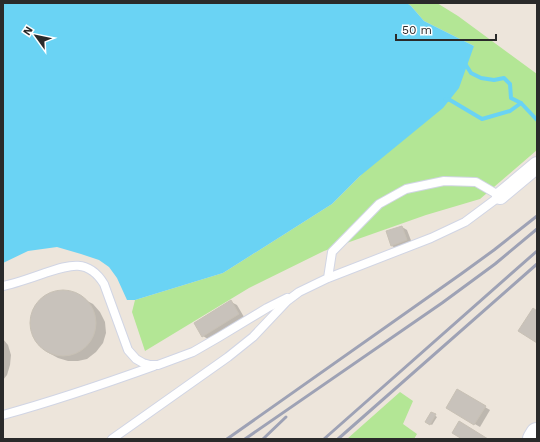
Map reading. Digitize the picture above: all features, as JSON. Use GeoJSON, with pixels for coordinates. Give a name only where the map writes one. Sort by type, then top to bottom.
{"type":"FeatureCollection","features":[{"type":"Feature","properties":{"kind":"main road"},"geometry":{"type":"LineString","coordinates":[[534,439],[537,434]]}},
{"type":"Feature","properties":{"kind":"street"},"geometry":{"type":"LineString","coordinates":[[500,196],[537,165]]}},
{"type":"Feature","properties":{"kind":"lane"},"geometry":{"type":"LineString","coordinates":[[3,415],[105,384],[192,352],[267,308],[328,278],[431,238],[465,222],[500,196],[476,182],[444,181],[406,190],[379,204],[332,252],[328,278]]}},
{"type":"Feature","properties":{"kind":"lane"},"geometry":{"type":"LineString","coordinates":[[3,286],[72,265],[88,268],[100,277],[104,284],[128,350],[136,359],[143,363],[158,365]]}},
{"type":"Feature","properties":{"kind":"lane"},"geometry":{"type":"LineString","coordinates":[[112,439],[237,350],[287,301],[299,292]]}},
{"type":"Feature","properties":{"kind":"green space"},"geometry":{"type":"Polygon","coordinates":[[[407,3],[437,3],[458,16],[537,74],[537,150],[480,199],[426,215],[324,251],[249,288],[145,351],[132,312],[135,300],[223,273],[332,204],[360,176],[474,46],[424,21],[407,3]]]}},
{"type":"Feature","properties":{"kind":"green space"},"geometry":{"type":"Polygon","coordinates":[[[400,392],[413,401],[403,424],[417,434],[414,439],[347,439],[400,392]]]}},
{"type":"Feature","properties":{"kind":"water"},"geometry":{"type":"Polygon","coordinates":[[[3,3],[407,3],[424,21],[474,46],[459,88],[443,108],[360,176],[332,204],[223,273],[135,300],[127,300],[117,278],[109,267],[99,260],[81,254],[57,247],[28,251],[3,263],[3,3]]]}},
{"type":"Feature","properties":{"kind":"building"},"geometry":{"type":"Polygon","coordinates":[[[402,226],[407,240],[391,246],[386,231],[402,226]]]}},
{"type":"Feature","properties":{"kind":"building"},"geometry":{"type":"Polygon","coordinates":[[[63,290],[76,293],[86,300],[93,310],[96,323],[93,336],[86,346],[76,353],[63,356],[50,353],[40,346],[33,336],[30,323],[33,310],[40,300],[50,293],[63,290]]]}},
{"type":"Feature","properties":{"kind":"building"},"geometry":{"type":"Polygon","coordinates":[[[231,300],[239,314],[202,337],[194,323],[231,300]]]}},
{"type":"Feature","properties":{"kind":"building"},"geometry":{"type":"Polygon","coordinates":[[[533,308],[537,311],[537,343],[518,331],[533,308]]]}},
{"type":"Feature","properties":{"kind":"building"},"geometry":{"type":"Polygon","coordinates":[[[457,389],[486,406],[474,425],[446,408],[457,389]]]}},
{"type":"Feature","properties":{"kind":"building"},"geometry":{"type":"Polygon","coordinates":[[[431,412],[436,414],[430,425],[425,422],[431,412]]]}},
{"type":"Feature","properties":{"kind":"building"},"geometry":{"type":"Polygon","coordinates":[[[459,421],[488,439],[462,439],[452,433],[459,421]]]}},
{"type":"Feature","properties":{"kind":"waterway"},"geometry":{"type":"LineString","coordinates":[[464,62],[471,73],[481,78],[494,80],[504,78],[510,84],[511,98],[521,103]]}},
{"type":"Feature","properties":{"kind":"waterway"},"geometry":{"type":"LineString","coordinates":[[445,99],[450,100],[482,119],[510,111],[521,103],[537,120]]}},
{"type":"Feature","properties":{"kind":"railway"},"geometry":{"type":"LineString","coordinates":[[227,439],[461,274],[537,216]]}},
{"type":"Feature","properties":{"kind":"railway"},"geometry":{"type":"LineString","coordinates":[[245,439],[442,303],[495,264],[537,229]]}},
{"type":"Feature","properties":{"kind":"railway"},"geometry":{"type":"LineString","coordinates":[[324,439],[537,251]]}},
{"type":"Feature","properties":{"kind":"railway"},"geometry":{"type":"LineString","coordinates":[[338,439],[537,264]]}},
{"type":"Feature","properties":{"kind":"railway"},"geometry":{"type":"LineString","coordinates":[[263,439],[286,417]]}}]}
